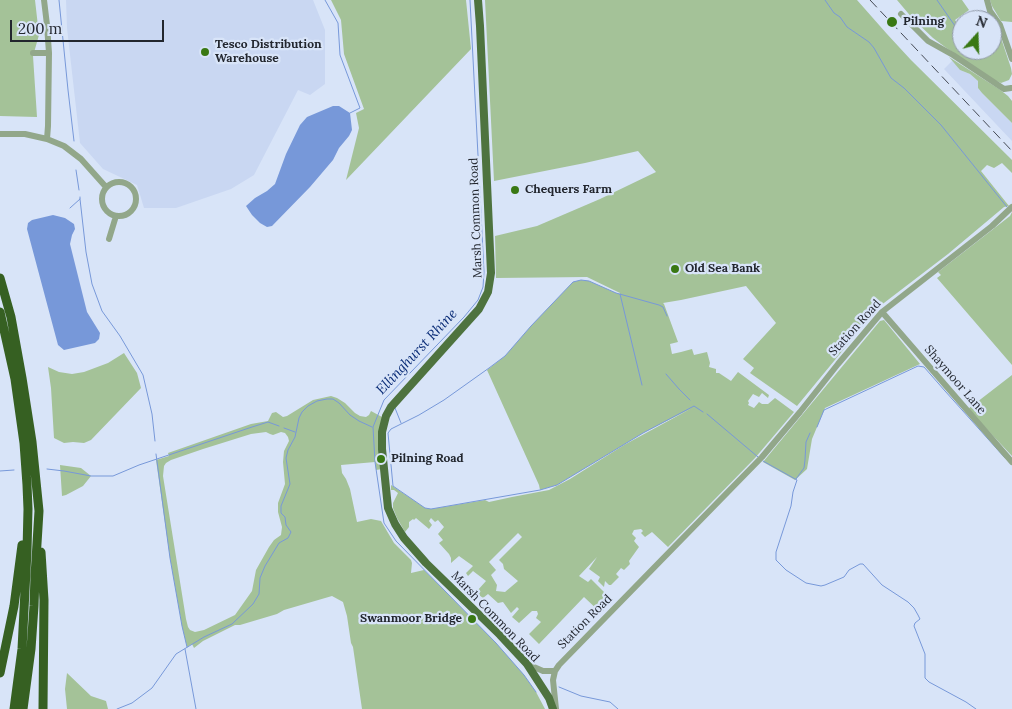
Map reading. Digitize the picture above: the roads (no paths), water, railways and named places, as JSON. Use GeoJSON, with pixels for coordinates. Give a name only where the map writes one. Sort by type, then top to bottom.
{"type":"FeatureCollection","features":[{"type":"Feature","properties":{"kind":"highway"},"geometry":{"type":"LineString","coordinates":[[0,278],[11,317],[32,442],[44,600],[43,709]]}},
{"type":"Feature","properties":{"kind":"highway"},"geometry":{"type":"LineString","coordinates":[[0,312],[14,379],[24,443],[28,509],[22,649],[14,709]]}},
{"type":"Feature","properties":{"kind":"highway"},"geometry":{"type":"LineString","coordinates":[[0,673],[14,606],[23,539],[27,485]]}},
{"type":"Feature","properties":{"kind":"highway"},"geometry":{"type":"LineString","coordinates":[[23,709],[30,666],[38,511]]}},
{"type":"Feature","properties":{"kind":"main road","name":"Marsh Common Road"},"geometry":{"type":"LineString","coordinates":[[478,0],[491,273],[488,292],[479,310],[394,404],[386,416],[382,432],[382,449],[388,508],[394,524],[426,563],[527,664],[554,709]]}},
{"type":"Feature","properties":{"kind":"street"},"geometry":{"type":"LineString","coordinates":[[44,0],[49,53],[47,139]]}},
{"type":"Feature","properties":{"kind":"street"},"geometry":{"type":"LineString","coordinates":[[987,0],[990,11],[1000,25],[1012,59]]}},
{"type":"Feature","properties":{"kind":"street"},"geometry":{"type":"LineString","coordinates":[[901,14],[928,41],[953,55],[1004,89],[1012,88]]}},
{"type":"Feature","properties":{"kind":"street"},"geometry":{"type":"LineString","coordinates":[[33,53],[49,53]]}},
{"type":"Feature","properties":{"kind":"street"},"geometry":{"type":"LineString","coordinates":[[0,134],[25,134],[47,139],[64,146],[81,158],[106,186]]}},
{"type":"Feature","properties":{"kind":"street"},"geometry":{"type":"LineString","coordinates":[[116,181],[122,181],[131,186],[136,195],[135,206],[132,211],[122,216],[116,216],[106,211],[102,201],[106,186],[116,181]]}},
{"type":"Feature","properties":{"kind":"street","name":"Station Road"},"geometry":{"type":"LineString","coordinates":[[555,671],[760,460],[882,312],[992,226],[1010,209]]}},
{"type":"Feature","properties":{"kind":"street"},"geometry":{"type":"LineString","coordinates":[[109,239],[116,216]]}},
{"type":"Feature","properties":{"kind":"street","name":"Shaymoor Lane"},"geometry":{"type":"LineString","coordinates":[[882,312],[1012,462]]}},
{"type":"Feature","properties":{"kind":"street"},"geometry":{"type":"LineString","coordinates":[[527,664],[543,671],[555,671],[553,680],[554,709]]}},
{"type":"Feature","properties":{"kind":"water"},"geometry":{"type":"Polygon","coordinates":[[[333,106],[339,106],[350,113],[352,130],[349,136],[339,148],[333,160],[310,187],[272,226],[267,227],[260,223],[246,206],[275,184],[286,154],[300,125],[307,117],[333,106]]]}},
{"type":"Feature","properties":{"kind":"water"},"geometry":{"type":"Polygon","coordinates":[[[53,215],[65,218],[74,224],[75,229],[70,244],[87,312],[100,333],[99,339],[95,343],[64,350],[58,345],[27,229],[28,223],[32,220],[53,215]]]}},
{"type":"Feature","properties":{"kind":"waterway"},"geometry":{"type":"LineString","coordinates":[[59,0],[74,141]]}},
{"type":"Feature","properties":{"kind":"waterway"},"geometry":{"type":"LineString","coordinates":[[325,0],[338,23],[340,55],[360,108],[350,113]]}},
{"type":"Feature","properties":{"kind":"waterway","name":"Ellinghurst Rhine"},"geometry":{"type":"LineString","coordinates":[[470,0],[484,272],[483,287],[478,300],[464,317],[384,400],[373,427],[375,462],[384,523],[396,541],[496,643],[536,692]]}},
{"type":"Feature","properties":{"kind":"waterway"},"geometry":{"type":"LineString","coordinates":[[825,0],[847,27],[869,42],[891,78],[904,88],[941,125],[1007,207]]}},
{"type":"Feature","properties":{"kind":"waterway"},"geometry":{"type":"LineString","coordinates":[[937,0],[952,22]]}},
{"type":"Feature","properties":{"kind":"waterway"},"geometry":{"type":"LineString","coordinates":[[76,170],[79,190]]}},
{"type":"Feature","properties":{"kind":"waterway"},"geometry":{"type":"LineString","coordinates":[[70,208],[80,197]]}},
{"type":"Feature","properties":{"kind":"waterway"},"geometry":{"type":"LineString","coordinates":[[80,199],[92,284],[102,311],[120,336],[143,375],[152,414],[155,441]]}},
{"type":"Feature","properties":{"kind":"waterway"},"geometry":{"type":"LineString","coordinates":[[667,316],[663,307],[659,305],[616,293],[589,281],[573,282],[505,356],[444,400],[391,429],[388,433],[393,486],[425,508],[431,509],[540,490],[557,485],[643,433],[694,406],[703,412]]}},
{"type":"Feature","properties":{"kind":"waterway"},"geometry":{"type":"LineString","coordinates":[[620,294],[642,385]]}},
{"type":"Feature","properties":{"kind":"waterway"},"geometry":{"type":"LineString","coordinates":[[817,427],[824,410],[918,366],[924,367],[1005,458]]}},
{"type":"Feature","properties":{"kind":"waterway"},"geometry":{"type":"LineString","coordinates":[[666,374],[690,400]]}},
{"type":"Feature","properties":{"kind":"waterway"},"geometry":{"type":"LineString","coordinates":[[117,709],[132,703],[152,688],[176,654],[204,637],[232,624],[253,604],[259,594],[260,578],[265,566],[279,543],[288,538],[291,532],[286,525],[285,517],[281,513],[281,506],[290,484],[286,458],[295,437],[302,412],[317,401],[333,399],[350,415],[372,427]]}},
{"type":"Feature","properties":{"kind":"waterway"},"geometry":{"type":"LineString","coordinates":[[395,408],[401,423]]}},
{"type":"Feature","properties":{"kind":"waterway"},"geometry":{"type":"LineString","coordinates":[[707,414],[758,457]]}},
{"type":"Feature","properties":{"kind":"waterway"},"geometry":{"type":"LineString","coordinates":[[47,469],[91,476],[113,476],[139,465],[268,422],[279,426]]}},
{"type":"Feature","properties":{"kind":"waterway"},"geometry":{"type":"LineString","coordinates":[[284,428],[295,432]]}},
{"type":"Feature","properties":{"kind":"waterway"},"geometry":{"type":"LineString","coordinates":[[796,479],[804,468],[806,442],[810,433]]}},
{"type":"Feature","properties":{"kind":"waterway"},"geometry":{"type":"LineString","coordinates":[[156,454],[170,558],[187,647]]}},
{"type":"Feature","properties":{"kind":"waterway"},"geometry":{"type":"LineString","coordinates":[[763,461],[797,480],[791,506],[776,552],[776,560],[786,570],[806,583],[821,586],[844,577],[849,570],[863,564],[882,585],[908,602],[918,615],[920,619],[914,626],[925,654],[925,678],[976,709]]}},
{"type":"Feature","properties":{"kind":"waterway"},"geometry":{"type":"LineString","coordinates":[[0,471],[14,470]]}},
{"type":"Feature","properties":{"kind":"waterway"},"geometry":{"type":"LineString","coordinates":[[185,649],[196,709]]}},
{"type":"Feature","properties":{"kind":"waterway"},"geometry":{"type":"LineString","coordinates":[[559,687],[581,696],[610,702],[618,709]]}},
{"type":"Feature","properties":{"kind":"railway"},"geometry":{"type":"LineString","coordinates":[[870,0],[1012,151]]}},
{"type":"Feature","properties":{"kind":"place","name":"Pilning"},"geometry":{"type":"Point","coordinates":[892,22]}},
{"type":"Feature","properties":{"kind":"place","name":"Tesco Distribution Warehouse"},"geometry":{"type":"Point","coordinates":[205,52]}},
{"type":"Feature","properties":{"kind":"place","name":"Chequers Farm"},"geometry":{"type":"Point","coordinates":[515,190]}},
{"type":"Feature","properties":{"kind":"place","name":"Old Sea Bank"},"geometry":{"type":"Point","coordinates":[675,269]}},
{"type":"Feature","properties":{"kind":"place","name":"Pilning Road"},"geometry":{"type":"Point","coordinates":[381,459]}},
{"type":"Feature","properties":{"kind":"place","name":"Swanmoor Bridge"},"geometry":{"type":"Point","coordinates":[472,619]}}]}
